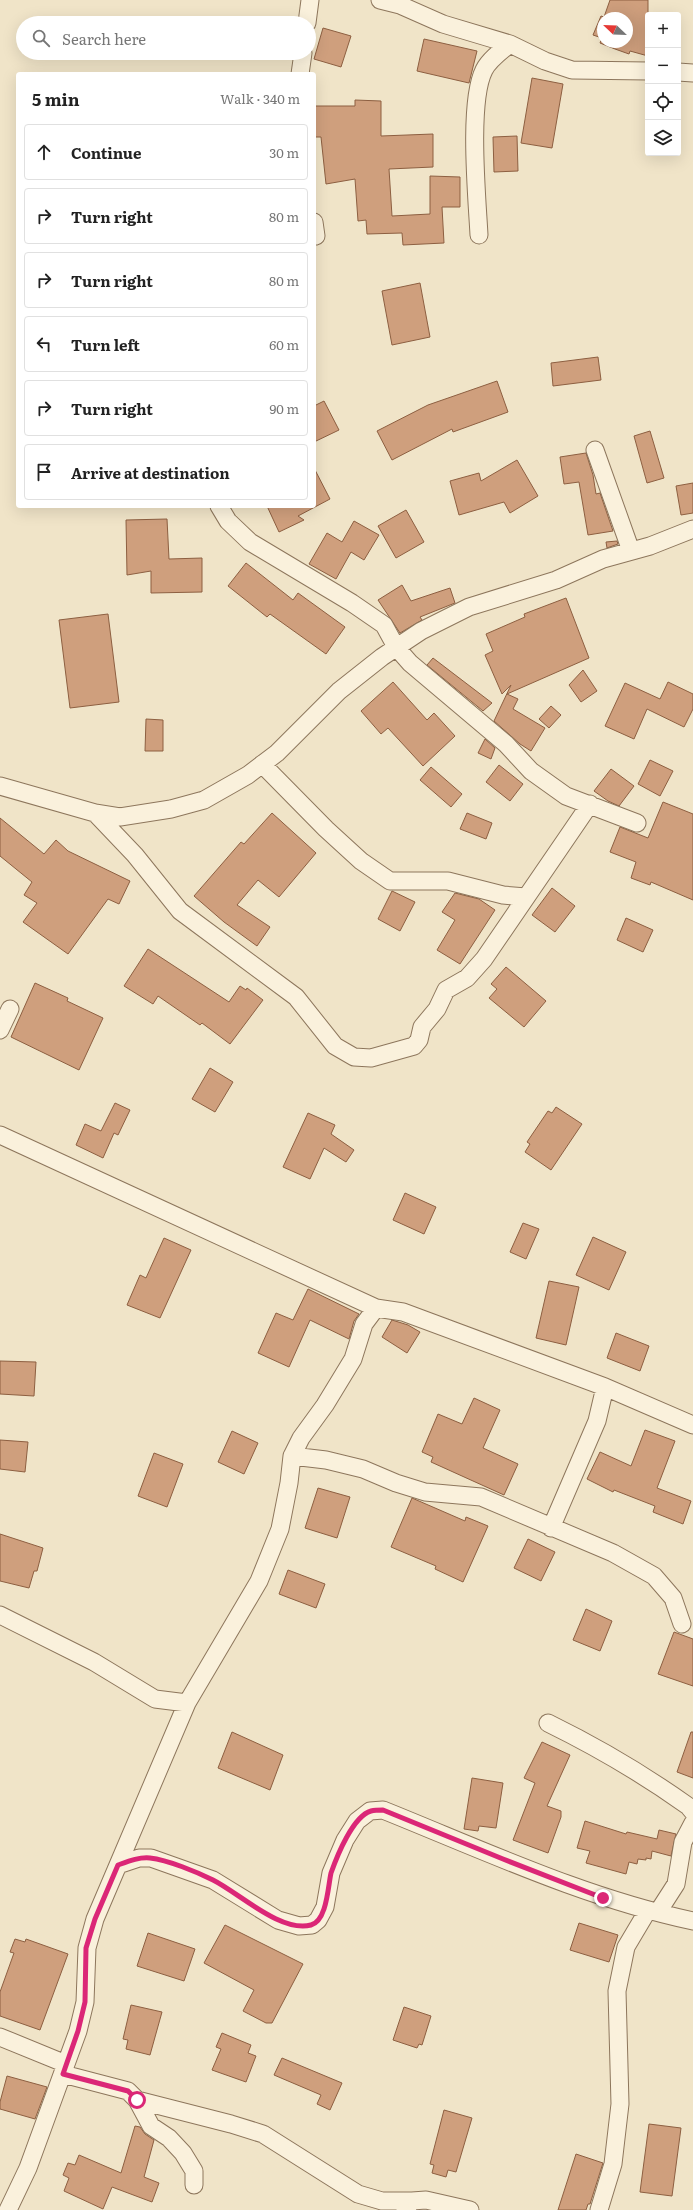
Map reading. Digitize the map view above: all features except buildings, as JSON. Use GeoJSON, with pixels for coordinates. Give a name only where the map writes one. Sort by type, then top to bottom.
{"type":"FeatureCollection","features":[{"type":"Feature","properties":{"kind":"street"},"geometry":{"type":"LineString","coordinates":[[308,16],[310,0]]}},
{"type":"Feature","properties":{"kind":"street"},"geometry":{"type":"LineString","coordinates":[[380,0],[401,3],[443,24],[510,44],[545,61],[572,70],[645,71]]}},
{"type":"Feature","properties":{"kind":"street"},"geometry":{"type":"LineString","coordinates":[[478,235],[475,122],[479,86],[484,69],[510,44]]}},
{"type":"Feature","properties":{"kind":"street"},"geometry":{"type":"LineString","coordinates":[[300,72],[302,60]]}},
{"type":"Feature","properties":{"kind":"street"},"geometry":{"type":"LineString","coordinates":[[681,72],[693,73]]}},
{"type":"Feature","properties":{"kind":"street"},"geometry":{"type":"LineString","coordinates":[[595,450],[631,551]]}},
{"type":"Feature","properties":{"kind":"street"},"geometry":{"type":"LineString","coordinates":[[220,508],[228,521],[250,542],[352,603],[384,625],[396,647],[410,663],[506,744],[531,771],[566,796],[637,823]]}},
{"type":"Feature","properties":{"kind":"street"},"geometry":{"type":"LineString","coordinates":[[0,786],[95,813],[120,817],[171,809],[204,800],[248,775],[277,753],[339,691],[396,647],[421,630],[469,607],[556,580],[603,559],[631,551],[693,528]]}},
{"type":"Feature","properties":{"kind":"street"},"geometry":{"type":"LineString","coordinates":[[262,764],[326,829],[361,861],[390,881],[448,881],[503,895],[526,897]]}},
{"type":"Feature","properties":{"kind":"street"},"geometry":{"type":"LineString","coordinates":[[95,813],[135,855],[180,911],[296,997],[335,1046],[354,1056],[370,1058],[414,1046],[419,1040],[422,1027],[437,1009],[446,990],[467,978],[484,959],[590,804]]}},
{"type":"Feature","properties":{"kind":"street"},"geometry":{"type":"LineString","coordinates":[[0,1030],[10,1009]]}},
{"type":"Feature","properties":{"kind":"street"},"geometry":{"type":"LineString","coordinates":[[0,1135],[376,1308],[403,1312],[605,1387],[693,1424]]}},
{"type":"Feature","properties":{"kind":"street"},"geometry":{"type":"LineString","coordinates":[[8,2210],[28,2168],[78,2031],[85,2002],[86,1948],[95,1919],[187,1703],[259,1581],[280,1529],[289,1483],[292,1456],[301,1438],[325,1404],[353,1359],[364,1324],[376,1308]]}},
{"type":"Feature","properties":{"kind":"street"},"geometry":{"type":"LineString","coordinates":[[551,1528],[597,1421],[605,1387]]}},
{"type":"Feature","properties":{"kind":"street"},"geometry":{"type":"LineString","coordinates":[[292,1456],[326,1460],[363,1469],[396,1483],[425,1492],[481,1497],[613,1553],[654,1576],[673,1598],[682,1624]]}},
{"type":"Feature","properties":{"kind":"street"},"geometry":{"type":"LineString","coordinates":[[0,1616],[94,1662],[154,1699],[187,1703]]}},
{"type":"Feature","properties":{"kind":"street"},"geometry":{"type":"LineString","coordinates":[[548,1723],[608,1754],[647,1777],[688,1806],[693,1812]]}},
{"type":"Feature","properties":{"kind":"street"},"geometry":{"type":"LineString","coordinates":[[118,1865],[139,1858],[151,1858],[213,1880],[278,1920],[299,1926],[312,1925],[318,1920],[325,1907],[331,1874],[345,1840],[357,1821],[370,1811],[383,1810],[589,1892],[693,1921]]}},
{"type":"Feature","properties":{"kind":"street"},"geometry":{"type":"LineString","coordinates":[[598,2210],[613,2164],[620,2104],[617,1991],[626,1947],[653,1911],[676,1884],[683,1842],[693,1823]]}},
{"type":"Feature","properties":{"kind":"street"},"geometry":{"type":"LineString","coordinates":[[0,2037],[65,2069],[128,2091],[137,2100],[150,2126],[169,2138],[183,2154],[194,2171],[194,2185]]}},
{"type":"Feature","properties":{"kind":"street"},"geometry":{"type":"LineString","coordinates":[[137,2100],[231,2124],[263,2134],[358,2194],[382,2201],[408,2206],[426,2200],[470,2210]]}},
{"type":"Feature","properties":{"kind":"route"},"geometry":{"type":"LineString","coordinates":[[137,2100],[128,2091],[63,2074],[78,2031],[85,2002],[84,1975],[86,1948],[95,1919],[118,1865],[139,1858],[151,1858],[213,1880],[278,1920],[299,1926],[312,1925],[318,1920],[325,1907],[331,1874],[345,1840],[357,1821],[370,1811],[383,1810],[603,1898]]}}]}
